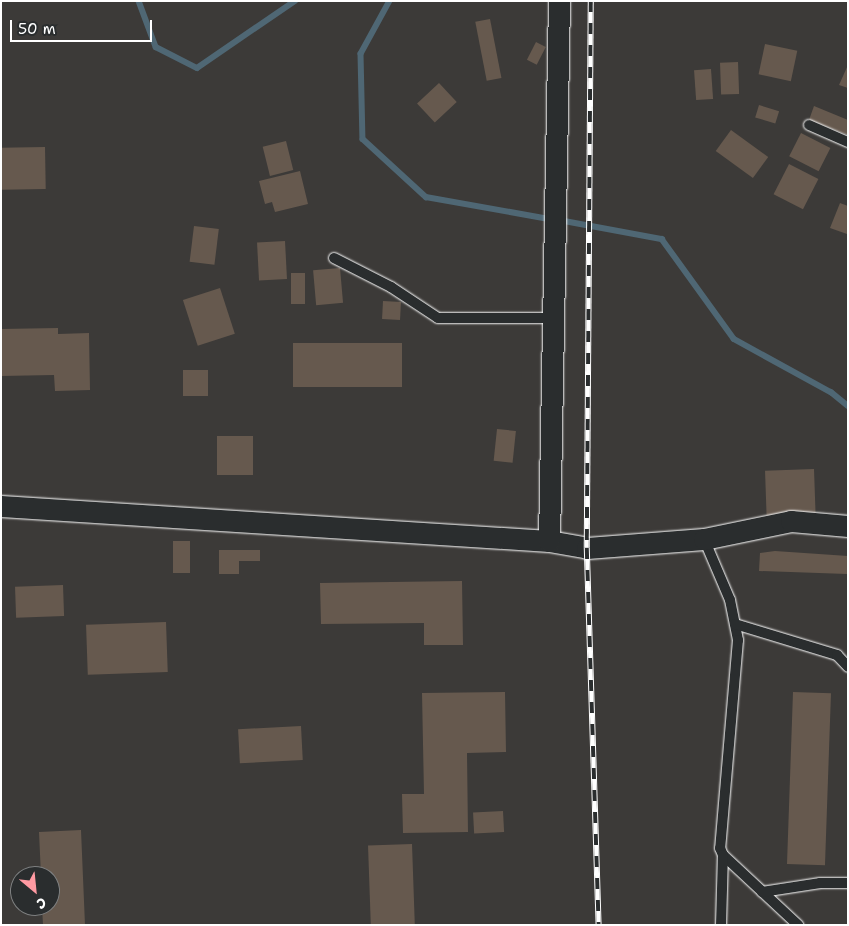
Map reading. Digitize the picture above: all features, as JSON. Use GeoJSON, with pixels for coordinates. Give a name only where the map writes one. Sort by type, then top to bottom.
{"type":"FeatureCollection","features":[{"type":"Feature","properties":{"kind":"street"},"geometry":{"type":"LineString","coordinates":[[549,541],[559,1]]}},
{"type":"Feature","properties":{"kind":"street"},"geometry":{"type":"LineString","coordinates":[[1,506],[549,541],[587,548],[704,539],[791,521],[848,526]]}},
{"type":"Feature","properties":{"kind":"lane"},"geometry":{"type":"LineString","coordinates":[[809,125],[848,142]]}},
{"type":"Feature","properties":{"kind":"lane"},"geometry":{"type":"LineString","coordinates":[[334,258],[391,287],[438,318],[553,318]]}},
{"type":"Feature","properties":{"kind":"lane"},"geometry":{"type":"LineString","coordinates":[[704,539],[730,600],[738,640],[720,848],[723,855],[798,925]]}},
{"type":"Feature","properties":{"kind":"lane"},"geometry":{"type":"LineString","coordinates":[[735,624],[837,655],[848,667]]}},
{"type":"Feature","properties":{"kind":"lane"},"geometry":{"type":"LineString","coordinates":[[721,925],[723,855]]}},
{"type":"Feature","properties":{"kind":"lane"},"geometry":{"type":"LineString","coordinates":[[762,892],[820,883],[848,883]]}},
{"type":"Feature","properties":{"kind":"building"},"geometry":{"type":"Polygon","coordinates":[[[490,19],[501,78],[487,81],[475,22],[490,19]]]}},
{"type":"Feature","properties":{"kind":"building"},"geometry":{"type":"Polygon","coordinates":[[[536,42],[546,47],[537,65],[527,60],[536,42]]]}},
{"type":"Feature","properties":{"kind":"building"},"geometry":{"type":"Polygon","coordinates":[[[765,44],[797,51],[791,81],[759,74],[765,44]]]}},
{"type":"Feature","properties":{"kind":"building"},"geometry":{"type":"Polygon","coordinates":[[[738,62],[739,94],[721,95],[720,63],[738,62]]]}},
{"type":"Feature","properties":{"kind":"building"},"geometry":{"type":"Polygon","coordinates":[[[848,65],[848,88],[839,85],[848,65]]]}},
{"type":"Feature","properties":{"kind":"building"},"geometry":{"type":"Polygon","coordinates":[[[711,69],[713,99],[696,100],[694,70],[711,69]]]}},
{"type":"Feature","properties":{"kind":"building"},"geometry":{"type":"Polygon","coordinates":[[[439,83],[457,102],[435,122],[417,103],[439,83]]]}},
{"type":"Feature","properties":{"kind":"building"},"geometry":{"type":"Polygon","coordinates":[[[759,105],[779,111],[775,124],[755,117],[759,105]]]}},
{"type":"Feature","properties":{"kind":"building"},"geometry":{"type":"Polygon","coordinates":[[[814,106],[848,120],[848,135],[809,120],[814,106]]]}},
{"type":"Feature","properties":{"kind":"building"},"geometry":{"type":"Polygon","coordinates":[[[731,130],[768,157],[753,178],[716,151],[731,130]]]}},
{"type":"Feature","properties":{"kind":"building"},"geometry":{"type":"Polygon","coordinates":[[[801,133],[830,148],[819,171],[789,156],[801,133]]]}},
{"type":"Feature","properties":{"kind":"building"},"geometry":{"type":"Polygon","coordinates":[[[286,141],[293,170],[270,176],[263,147],[286,141]]]}},
{"type":"Feature","properties":{"kind":"building"},"geometry":{"type":"Polygon","coordinates":[[[45,147],[46,189],[2,190],[1,148],[45,147]]]}},
{"type":"Feature","properties":{"kind":"building"},"geometry":{"type":"Polygon","coordinates":[[[789,164],[818,179],[803,209],[774,194],[789,164]]]}},
{"type":"Feature","properties":{"kind":"building"},"geometry":{"type":"Polygon","coordinates":[[[300,171],[308,204],[275,212],[272,202],[265,204],[259,181],[300,171]]]}},
{"type":"Feature","properties":{"kind":"building"},"geometry":{"type":"Polygon","coordinates":[[[840,203],[848,206],[847,234],[830,228],[840,203]]]}},
{"type":"Feature","properties":{"kind":"building"},"geometry":{"type":"Polygon","coordinates":[[[194,226],[219,229],[214,265],[190,262],[194,226]]]}},
{"type":"Feature","properties":{"kind":"building"},"geometry":{"type":"Polygon","coordinates":[[[285,241],[287,279],[259,280],[257,242],[285,241]]]}},
{"type":"Feature","properties":{"kind":"building"},"geometry":{"type":"Polygon","coordinates":[[[340,268],[343,303],[316,305],[313,270],[340,268]]]}},
{"type":"Feature","properties":{"kind":"building"},"geometry":{"type":"Polygon","coordinates":[[[291,273],[305,273],[305,304],[291,304],[291,273]]]}},
{"type":"Feature","properties":{"kind":"building"},"geometry":{"type":"Polygon","coordinates":[[[220,288],[235,334],[198,346],[183,300],[220,288]]]}},
{"type":"Feature","properties":{"kind":"building"},"geometry":{"type":"Polygon","coordinates":[[[383,301],[401,302],[400,320],[382,319],[383,301]]]}},
{"type":"Feature","properties":{"kind":"building"},"geometry":{"type":"Polygon","coordinates":[[[58,328],[58,334],[89,333],[90,390],[55,391],[54,375],[1,376],[1,329],[58,328]]]}},
{"type":"Feature","properties":{"kind":"building"},"geometry":{"type":"Polygon","coordinates":[[[293,343],[402,343],[402,387],[293,387],[293,343]]]}},
{"type":"Feature","properties":{"kind":"building"},"geometry":{"type":"Polygon","coordinates":[[[183,370],[208,370],[208,396],[183,396],[183,370]]]}},
{"type":"Feature","properties":{"kind":"building"},"geometry":{"type":"Polygon","coordinates":[[[497,429],[516,431],[513,463],[494,461],[497,429]]]}},
{"type":"Feature","properties":{"kind":"building"},"geometry":{"type":"Polygon","coordinates":[[[217,436],[253,436],[253,475],[217,475],[217,436]]]}},
{"type":"Feature","properties":{"kind":"building"},"geometry":{"type":"Polygon","coordinates":[[[814,469],[816,515],[767,517],[765,471],[814,469]]]}},
{"type":"Feature","properties":{"kind":"building"},"geometry":{"type":"Polygon","coordinates":[[[173,541],[190,541],[190,573],[173,573],[173,541]]]}},
{"type":"Feature","properties":{"kind":"building"},"geometry":{"type":"Polygon","coordinates":[[[219,550],[260,550],[260,561],[239,561],[239,574],[219,574],[219,550]]]}},
{"type":"Feature","properties":{"kind":"building"},"geometry":{"type":"Polygon","coordinates":[[[775,551],[848,556],[847,574],[759,571],[760,553],[775,551]]]}},
{"type":"Feature","properties":{"kind":"building"},"geometry":{"type":"Polygon","coordinates":[[[462,581],[463,645],[424,645],[424,623],[321,624],[320,583],[462,581]]]}},
{"type":"Feature","properties":{"kind":"building"},"geometry":{"type":"Polygon","coordinates":[[[63,585],[64,616],[16,618],[15,587],[63,585]]]}},
{"type":"Feature","properties":{"kind":"building"},"geometry":{"type":"Polygon","coordinates":[[[166,622],[168,672],[88,675],[86,625],[166,622]]]}},
{"type":"Feature","properties":{"kind":"building"},"geometry":{"type":"Polygon","coordinates":[[[505,692],[506,752],[467,753],[468,832],[403,833],[402,794],[424,794],[422,693],[505,692]]]}},
{"type":"Feature","properties":{"kind":"building"},"geometry":{"type":"Polygon","coordinates":[[[793,692],[831,693],[825,865],[787,864],[793,692]]]}},
{"type":"Feature","properties":{"kind":"building"},"geometry":{"type":"Polygon","coordinates":[[[301,726],[303,760],[240,763],[238,729],[301,726]]]}},
{"type":"Feature","properties":{"kind":"building"},"geometry":{"type":"Polygon","coordinates":[[[503,811],[504,832],[474,834],[473,813],[503,811]]]}},
{"type":"Feature","properties":{"kind":"building"},"geometry":{"type":"Polygon","coordinates":[[[81,830],[85,925],[43,925],[43,916],[60,916],[60,866],[41,866],[39,832],[81,830]]]}},
{"type":"Feature","properties":{"kind":"building"},"geometry":{"type":"Polygon","coordinates":[[[412,844],[415,925],[371,925],[368,846],[412,844]]]}},
{"type":"Feature","properties":{"kind":"waterway"},"geometry":{"type":"LineString","coordinates":[[139,1],[156,47],[197,68],[295,1]]}},
{"type":"Feature","properties":{"kind":"waterway"},"geometry":{"type":"LineString","coordinates":[[390,1],[361,54],[363,139],[426,197],[550,219]]}},
{"type":"Feature","properties":{"kind":"waterway"},"geometry":{"type":"LineString","coordinates":[[559,220],[662,239],[734,339],[831,392],[848,406]]}},
{"type":"Feature","properties":{"kind":"railway"},"geometry":{"type":"LineString","coordinates":[[591,1],[587,548],[599,925]]}}]}
